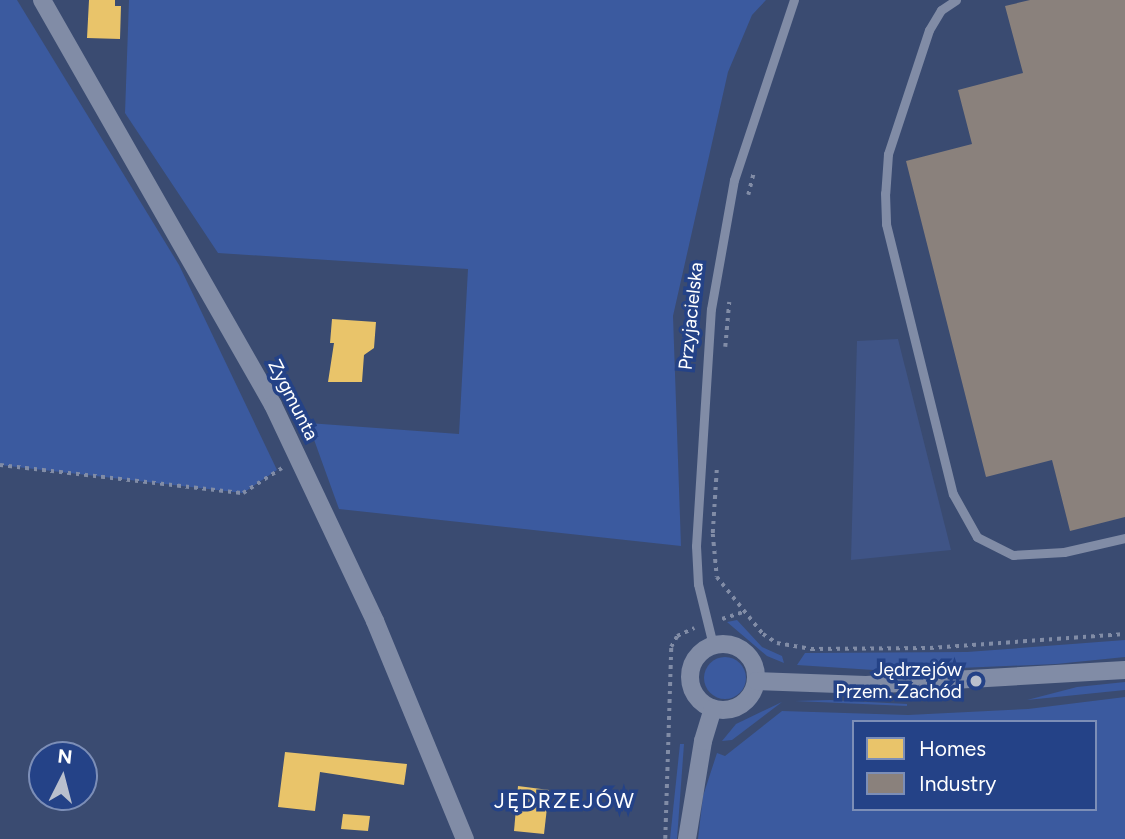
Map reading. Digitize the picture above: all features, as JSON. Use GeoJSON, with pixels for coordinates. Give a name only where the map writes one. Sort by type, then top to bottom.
{"type":"FeatureCollection","features":[{"type":"Feature","properties":{"kind":"street","name":"Zygmunta"},"geometry":{"type":"LineString","coordinates":[[42,0],[158,196],[298,457],[375,621],[465,839]]}},
{"type":"Feature","properties":{"kind":"street"},"geometry":{"type":"LineString","coordinates":[[732,645],[748,654],[757,681],[742,705],[713,709],[698,699],[690,682],[698,656],[713,646],[732,645]]}},
{"type":"Feature","properties":{"kind":"street"},"geometry":{"type":"LineString","coordinates":[[757,681],[866,685],[1125,670]]}},
{"type":"Feature","properties":{"kind":"street"},"geometry":{"type":"LineString","coordinates":[[687,839],[703,741],[713,709]]}},
{"type":"Feature","properties":{"kind":"lane","name":"Przyjacielska"},"geometry":{"type":"LineString","coordinates":[[713,646],[698,584],[696,546],[711,309],[734,180],[794,0]]}},
{"type":"Feature","properties":{"kind":"lane"},"geometry":{"type":"LineString","coordinates":[[956,0],[941,10],[929,30],[888,154],[886,193],[886,224],[953,494],[977,537],[1013,555],[1064,551],[1125,538]]}},
{"type":"Feature","properties":{"kind":"path"},"geometry":{"type":"LineString","coordinates":[[745,205],[755,165]]}},
{"type":"Feature","properties":{"kind":"path"},"geometry":{"type":"LineString","coordinates":[[724,360],[729,298]]}},
{"type":"Feature","properties":{"kind":"path"},"geometry":{"type":"LineString","coordinates":[[0,465],[243,493],[298,457]]}},
{"type":"Feature","properties":{"kind":"path"},"geometry":{"type":"LineString","coordinates":[[717,467],[713,534],[717,577],[763,634],[777,643],[811,649],[930,648],[1125,634]]}},
{"type":"Feature","properties":{"kind":"path"},"geometry":{"type":"LineString","coordinates":[[665,839],[671,755],[671,647],[677,636],[690,629]]}},
{"type":"Feature","properties":{"kind":"shaded area"},"geometry":{"type":"Polygon","coordinates":[[[0,0],[17,0],[179,265],[277,470],[243,493],[0,465],[0,0]]]}},
{"type":"Feature","properties":{"kind":"shaded area"},"geometry":{"type":"Polygon","coordinates":[[[129,0],[766,0],[752,15],[728,72],[673,316],[681,546],[339,509],[308,423],[459,434],[468,269],[218,253],[125,113],[129,0]]]}},
{"type":"Feature","properties":{"kind":"shaded area"},"geometry":{"type":"Polygon","coordinates":[[[898,339],[951,550],[851,560],[857,341],[898,339]]]}},
{"type":"Feature","properties":{"kind":"shaded area"},"geometry":{"type":"Polygon","coordinates":[[[737,620],[762,647],[782,656],[784,663],[767,656],[727,622],[737,620]]]}},
{"type":"Feature","properties":{"kind":"shaded area"},"geometry":{"type":"Polygon","coordinates":[[[1125,640],[1125,657],[1056,664],[889,671],[797,665],[805,653],[967,652],[1125,640]]]}},
{"type":"Feature","properties":{"kind":"shaded area"},"geometry":{"type":"Polygon","coordinates":[[[725,657],[740,663],[746,678],[740,693],[725,699],[710,693],[704,678],[710,663],[725,657]]]}},
{"type":"Feature","properties":{"kind":"shaded area"},"geometry":{"type":"Polygon","coordinates":[[[1125,682],[1125,690],[1027,700],[1077,687],[1125,682]]]}},
{"type":"Feature","properties":{"kind":"shaded area"},"geometry":{"type":"Polygon","coordinates":[[[1125,697],[1125,839],[698,839],[703,796],[717,753],[725,756],[782,711],[908,715],[1028,709],[1125,697]]]}},
{"type":"Feature","properties":{"kind":"shaded area"},"geometry":{"type":"Polygon","coordinates":[[[795,701],[907,704],[907,706],[795,701]]]}},
{"type":"Feature","properties":{"kind":"shaded area"},"geometry":{"type":"Polygon","coordinates":[[[782,702],[732,740],[722,741],[736,724],[782,702]]]}},
{"type":"Feature","properties":{"kind":"shaded area"},"geometry":{"type":"Polygon","coordinates":[[[680,744],[684,744],[677,839],[670,839],[680,744]]]}},
{"type":"Feature","properties":{"kind":"building: Homes"},"geometry":{"type":"Polygon","coordinates":[[[89,0],[115,0],[115,6],[121,6],[120,39],[87,38],[89,0]]]}},
{"type":"Feature","properties":{"kind":"building: Homes"},"geometry":{"type":"Polygon","coordinates":[[[332,319],[376,322],[374,348],[364,355],[362,382],[328,382],[334,343],[330,343],[332,319]]]}},
{"type":"Feature","properties":{"kind":"building: Homes"},"geometry":{"type":"Polygon","coordinates":[[[285,752],[407,764],[404,785],[320,772],[315,811],[278,807],[285,752]]]}},
{"type":"Feature","properties":{"kind":"building: Homes"},"geometry":{"type":"Polygon","coordinates":[[[518,786],[549,790],[544,834],[514,831],[518,786]]]}},
{"type":"Feature","properties":{"kind":"building: Homes"},"geometry":{"type":"Polygon","coordinates":[[[343,814],[370,816],[368,831],[341,829],[343,814]]]}},
{"type":"Feature","properties":{"kind":"building: Industry"},"geometry":{"type":"Polygon","coordinates":[[[1030,0],[1125,0],[1125,517],[1070,531],[1052,460],[986,477],[906,161],[972,144],[958,90],[1023,73],[1005,6],[1030,0]]]}},
{"type":"Feature","properties":{"kind":"place","name":"Jędrzejów Przem. Zachód"},"geometry":{"type":"Point","coordinates":[976,681]}},
{"type":"Feature","properties":{"kind":"district","name":"JĘDRZEJÓW"},"geometry":{"type":"Point","coordinates":[565,801]}}]}
